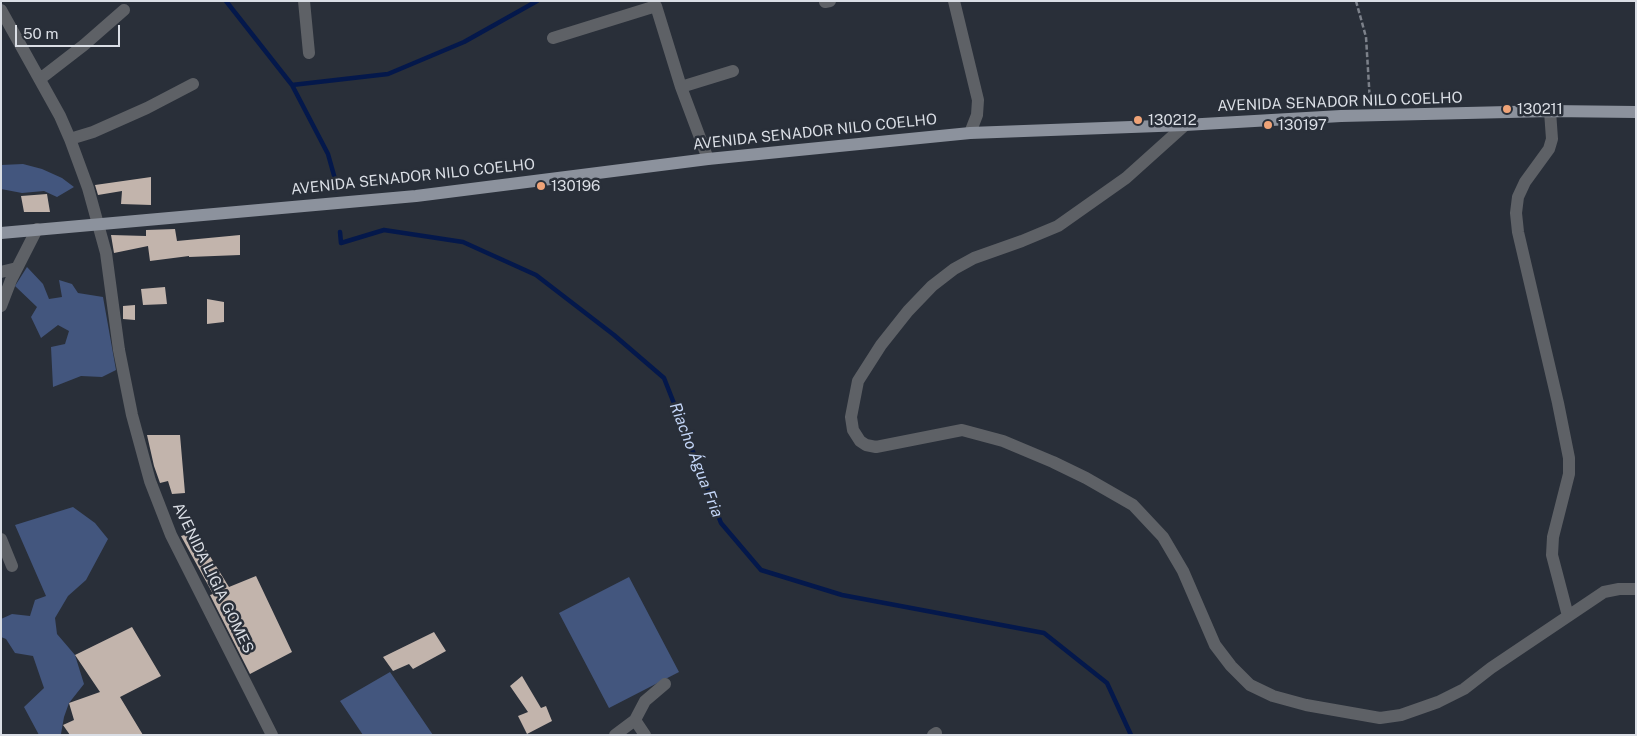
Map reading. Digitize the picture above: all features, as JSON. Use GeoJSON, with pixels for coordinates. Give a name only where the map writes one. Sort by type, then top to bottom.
{"type":"FeatureCollection","features":[{"type":"Feature","properties":{"kind":"main road","name":"AVENIDA SENADOR NILO COELHO"},"geometry":{"type":"LineString","coordinates":[[1,233],[416,196],[708,159],[970,133],[1185,125],[1324,117],[1550,110],[1636,112]]}},
{"type":"Feature","properties":{"kind":"street"},"geometry":{"type":"LineString","coordinates":[[304,1],[309,53]]}},
{"type":"Feature","properties":{"kind":"street"},"geometry":{"type":"LineString","coordinates":[[954,1],[978,100],[977,116],[970,133]]}},
{"type":"Feature","properties":{"kind":"street"},"geometry":{"type":"LineString","coordinates":[[553,38],[657,4],[680,87],[708,159]]}},
{"type":"Feature","properties":{"kind":"street","name":"AVENIDA LIGIA GOMES"},"geometry":{"type":"LineString","coordinates":[[1,10],[40,79],[70,139],[88,188],[106,253],[119,350],[132,415],[150,481],[170,535],[272,735]]}},
{"type":"Feature","properties":{"kind":"street"},"geometry":{"type":"LineString","coordinates":[[40,79],[84,45],[124,10]]}},
{"type":"Feature","properties":{"kind":"street"},"geometry":{"type":"LineString","coordinates":[[680,87],[733,71]]}},
{"type":"Feature","properties":{"kind":"street"},"geometry":{"type":"LineString","coordinates":[[70,139],[93,132],[147,108],[193,84]]}},
{"type":"Feature","properties":{"kind":"street"},"geometry":{"type":"LineString","coordinates":[[1550,110],[1552,139],[1549,149],[1525,182],[1518,197],[1516,213],[1518,232],[1569,458],[1569,474],[1553,537],[1552,555],[1568,616]]}},
{"type":"Feature","properties":{"kind":"street"},"geometry":{"type":"LineString","coordinates":[[1185,125],[1126,178],[1058,226],[1022,242],[974,258],[954,269],[932,286],[908,311],[881,345],[858,381],[851,417],[853,430],[860,441],[866,445],[876,447],[962,430],[1003,441],[1053,462],[1086,478],[1133,505],[1163,537],[1184,571],[1215,645],[1231,666],[1250,685],[1272,696],[1306,705],[1380,718],[1401,715],[1438,702],[1464,688],[1604,592],[1619,589],[1636,589]]}},
{"type":"Feature","properties":{"kind":"street"},"geometry":{"type":"LineString","coordinates":[[1,306],[17,268],[37,229]]}},
{"type":"Feature","properties":{"kind":"street"},"geometry":{"type":"LineString","coordinates":[[1,272],[17,268]]}},
{"type":"Feature","properties":{"kind":"street"},"geometry":{"type":"LineString","coordinates":[[1,539],[12,566]]}},
{"type":"Feature","properties":{"kind":"street"},"geometry":{"type":"LineString","coordinates":[[615,735],[634,720],[645,701],[665,684]]}},
{"type":"Feature","properties":{"kind":"street"},"geometry":{"type":"LineString","coordinates":[[634,720],[645,735]]}},
{"type":"Feature","properties":{"kind":"path"},"geometry":{"type":"LineString","coordinates":[[1356,1],[1366,36],[1370,100],[1373,116]]}},
{"type":"Feature","properties":{"kind":"shaded area"},"geometry":{"type":"Polygon","coordinates":[[[23,164],[42,169],[62,178],[74,187],[57,197],[44,191],[22,193],[1,189],[1,165],[23,164]]]}},
{"type":"Feature","properties":{"kind":"shaded area"},"geometry":{"type":"Polygon","coordinates":[[[27,267],[43,284],[49,299],[62,297],[59,280],[72,284],[78,293],[103,297],[116,370],[102,377],[81,376],[53,387],[51,347],[65,344],[69,331],[58,325],[41,338],[31,317],[37,307],[15,286],[27,267]]]}},
{"type":"Feature","properties":{"kind":"shaded area"},"geometry":{"type":"Polygon","coordinates":[[[73,507],[95,523],[108,539],[86,580],[68,596],[55,618],[57,634],[75,655],[84,684],[69,703],[61,734],[39,735],[24,707],[44,688],[33,656],[15,653],[6,639],[1,637],[1,619],[12,614],[30,616],[35,600],[46,596],[15,525],[73,507]]]}},
{"type":"Feature","properties":{"kind":"shaded area"},"geometry":{"type":"Polygon","coordinates":[[[629,577],[679,672],[609,708],[559,613],[629,577]]]}},
{"type":"Feature","properties":{"kind":"shaded area"},"geometry":{"type":"Polygon","coordinates":[[[390,672],[433,735],[363,735],[340,701],[390,672]]]}},
{"type":"Feature","properties":{"kind":"building"},"geometry":{"type":"Polygon","coordinates":[[[151,177],[151,205],[121,204],[122,191],[98,195],[95,185],[151,177]]]}},
{"type":"Feature","properties":{"kind":"building"},"geometry":{"type":"Polygon","coordinates":[[[47,194],[50,212],[24,212],[21,196],[47,194]]]}},
{"type":"Feature","properties":{"kind":"building"},"geometry":{"type":"Polygon","coordinates":[[[175,229],[177,241],[240,235],[240,255],[189,256],[150,261],[148,246],[114,253],[111,235],[146,236],[146,230],[175,229]]]}},
{"type":"Feature","properties":{"kind":"building"},"geometry":{"type":"Polygon","coordinates":[[[165,287],[167,304],[143,305],[141,289],[165,287]]]}},
{"type":"Feature","properties":{"kind":"building"},"geometry":{"type":"Polygon","coordinates":[[[207,299],[224,302],[224,322],[207,324],[207,299]]]}},
{"type":"Feature","properties":{"kind":"building"},"geometry":{"type":"Polygon","coordinates":[[[135,305],[135,320],[123,319],[123,306],[135,305]]]}},
{"type":"Feature","properties":{"kind":"building"},"geometry":{"type":"Polygon","coordinates":[[[147,435],[180,435],[185,493],[172,494],[168,481],[160,483],[147,435]]]}},
{"type":"Feature","properties":{"kind":"building"},"geometry":{"type":"Polygon","coordinates":[[[195,532],[229,587],[256,576],[292,652],[250,674],[210,595],[213,594],[181,536],[195,532]]]}},
{"type":"Feature","properties":{"kind":"building"},"geometry":{"type":"Polygon","coordinates":[[[132,627],[161,676],[120,697],[143,735],[70,735],[63,725],[74,720],[69,703],[100,692],[75,655],[132,627]]]}},
{"type":"Feature","properties":{"kind":"building"},"geometry":{"type":"Polygon","coordinates":[[[434,632],[446,651],[413,669],[409,664],[393,671],[383,657],[434,632]]]}},
{"type":"Feature","properties":{"kind":"building"},"geometry":{"type":"Polygon","coordinates":[[[522,676],[541,708],[546,706],[552,721],[527,734],[518,716],[528,712],[510,686],[522,676]]]}},
{"type":"Feature","properties":{"kind":"waterway","name":"Riacho Água Fria"},"geometry":{"type":"LineString","coordinates":[[226,1],[292,85],[328,154],[336,190]]}},
{"type":"Feature","properties":{"kind":"waterway"},"geometry":{"type":"LineString","coordinates":[[292,85],[388,74],[464,42],[537,1]]}},
{"type":"Feature","properties":{"kind":"waterway","name":"Riacho Água Fria"},"geometry":{"type":"LineString","coordinates":[[340,232],[341,243],[384,230],[463,242],[536,275],[614,335],[664,378],[721,523],[761,570],[842,595],[1044,633],[1107,683],[1131,735]]}},
{"type":"Feature","properties":{"kind":"place","name":"130211"},"geometry":{"type":"Point","coordinates":[1507,109]}},
{"type":"Feature","properties":{"kind":"place","name":"130212"},"geometry":{"type":"Point","coordinates":[1138,120]}},
{"type":"Feature","properties":{"kind":"place","name":"130197"},"geometry":{"type":"Point","coordinates":[1268,125]}},
{"type":"Feature","properties":{"kind":"place","name":"130196"},"geometry":{"type":"Point","coordinates":[541,186]}}]}
